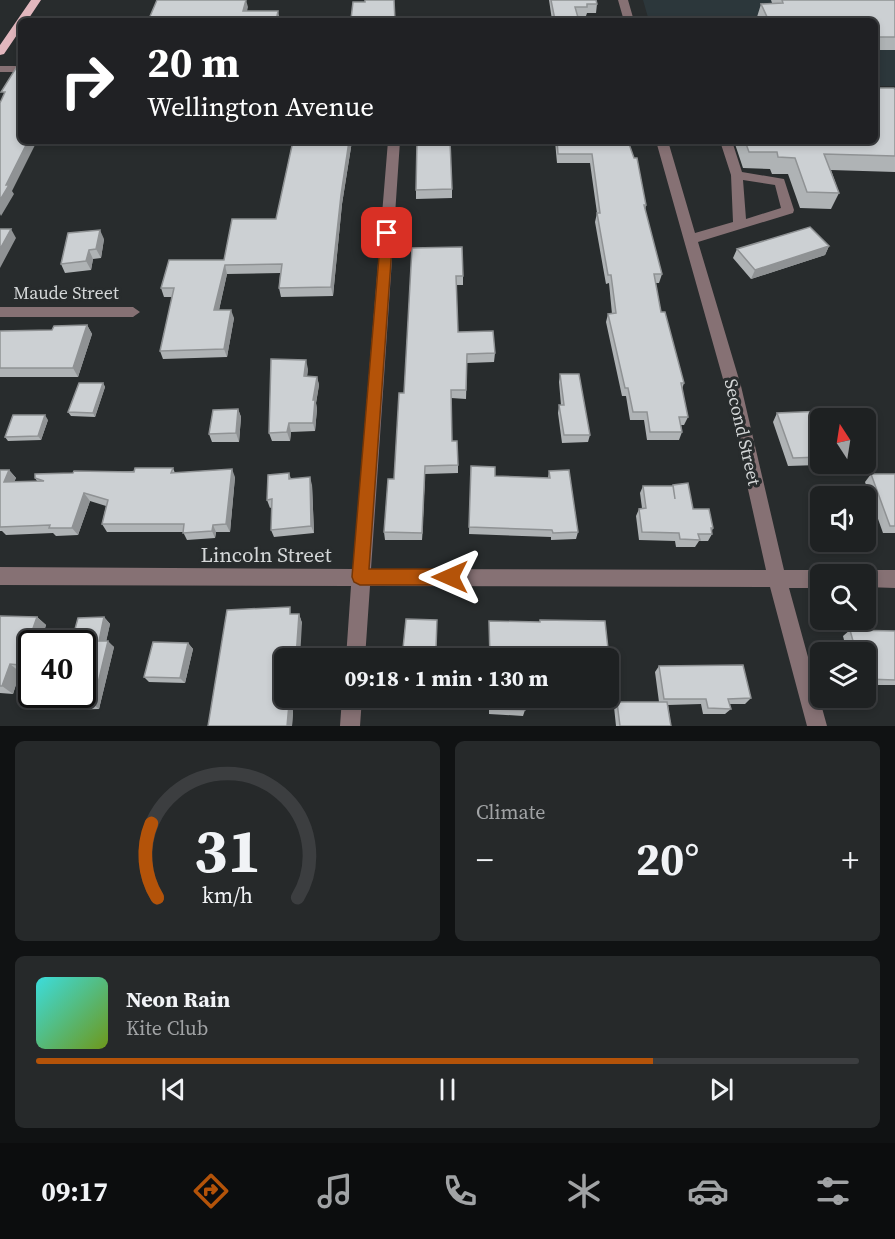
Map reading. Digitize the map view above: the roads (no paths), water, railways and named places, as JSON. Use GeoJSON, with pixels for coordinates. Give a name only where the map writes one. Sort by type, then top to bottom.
{"type":"FeatureCollection","features":[{"type":"Feature","properties":{"kind":"main road"},"geometry":{"type":"LineString","coordinates":[[24,18],[36,0]]}},
{"type":"Feature","properties":{"kind":"main road"},"geometry":{"type":"LineString","coordinates":[[0,52],[18,26]]}},
{"type":"Feature","properties":{"kind":"street"},"geometry":{"type":"LineString","coordinates":[[623,0],[628,18]]}},
{"type":"Feature","properties":{"kind":"street"},"geometry":{"type":"LineString","coordinates":[[0,69],[18,69]]}},
{"type":"Feature","properties":{"kind":"street"},"geometry":{"type":"LineString","coordinates":[[356,648],[394,144]]}},
{"type":"Feature","properties":{"kind":"street","name":"Second Street"},"geometry":{"type":"LineString","coordinates":[[663,144],[733,386],[777,578],[817,726]]}},
{"type":"Feature","properties":{"kind":"street"},"geometry":{"type":"LineString","coordinates":[[727,144],[737,175],[740,225]]}},
{"type":"Feature","properties":{"kind":"street"},"geometry":{"type":"LineString","coordinates":[[691,239],[788,210],[780,182],[737,175]]}},
{"type":"Feature","properties":{"kind":"street","name":"Maude Street"},"geometry":{"type":"LineString","coordinates":[[0,312],[133,312]]}},
{"type":"Feature","properties":{"kind":"street","name":"Lincoln Street"},"geometry":{"type":"LineString","coordinates":[[0,576],[810,579]]}},
{"type":"Feature","properties":{"kind":"street"},"geometry":{"type":"LineString","coordinates":[[876,579],[895,579]]}},
{"type":"Feature","properties":{"kind":"street"},"geometry":{"type":"LineString","coordinates":[[350,726],[351,708]]}}]}
